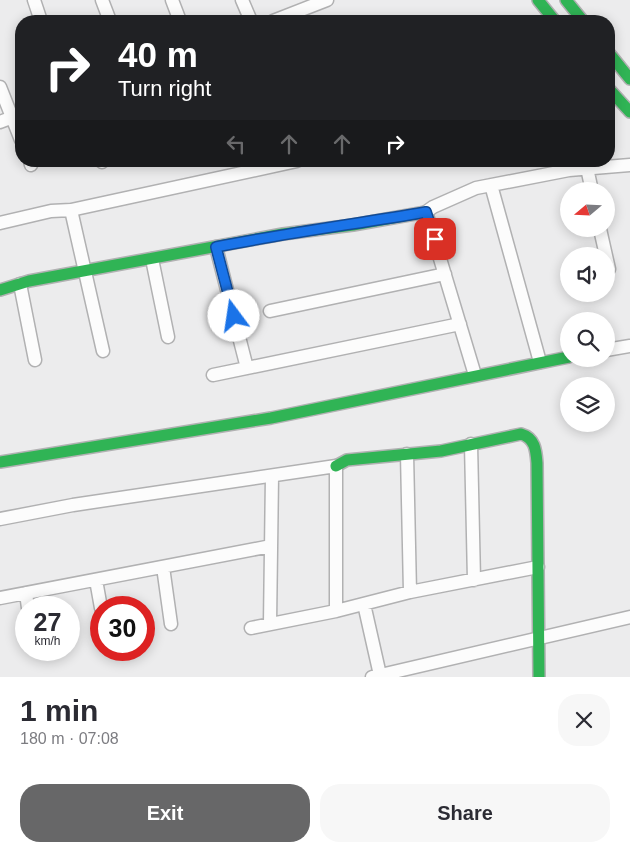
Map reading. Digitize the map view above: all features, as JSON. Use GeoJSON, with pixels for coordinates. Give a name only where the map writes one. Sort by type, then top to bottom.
{"type":"FeatureCollection","features":[{"type":"Feature","properties":{"kind":"main road"},"geometry":{"type":"LineString","coordinates":[[538,0],[550,15]]}},
{"type":"Feature","properties":{"kind":"main road"},"geometry":{"type":"LineString","coordinates":[[566,0],[578,15]]}},
{"type":"Feature","properties":{"kind":"main road"},"geometry":{"type":"LineString","coordinates":[[615,60],[630,79]]}},
{"type":"Feature","properties":{"kind":"main road"},"geometry":{"type":"LineString","coordinates":[[615,96],[630,112]]}},
{"type":"Feature","properties":{"kind":"main road"},"geometry":{"type":"LineString","coordinates":[[0,290],[20,284],[283,234],[353,225],[426,212]]}},
{"type":"Feature","properties":{"kind":"main road"},"geometry":{"type":"LineString","coordinates":[[0,462],[271,418],[560,358]]}},
{"type":"Feature","properties":{"kind":"main road"},"geometry":{"type":"LineString","coordinates":[[336,466],[347,460],[441,451],[521,434],[532,438],[537,475],[539,677]]}},
{"type":"Feature","properties":{"kind":"street"},"geometry":{"type":"LineString","coordinates":[[34,0],[40,15]]}},
{"type":"Feature","properties":{"kind":"street"},"geometry":{"type":"LineString","coordinates":[[102,0],[108,15]]}},
{"type":"Feature","properties":{"kind":"street"},"geometry":{"type":"LineString","coordinates":[[172,0],[178,15]]}},
{"type":"Feature","properties":{"kind":"street"},"geometry":{"type":"LineString","coordinates":[[242,0],[248,15]]}},
{"type":"Feature","properties":{"kind":"street"},"geometry":{"type":"LineString","coordinates":[[286,15],[312,3],[327,0]]}},
{"type":"Feature","properties":{"kind":"street"},"geometry":{"type":"LineString","coordinates":[[0,87],[11,118]]}},
{"type":"Feature","properties":{"kind":"street"},"geometry":{"type":"LineString","coordinates":[[615,166],[630,165]]}},
{"type":"Feature","properties":{"kind":"street"},"geometry":{"type":"LineString","coordinates":[[0,223],[51,212],[71,210],[269,167]]}},
{"type":"Feature","properties":{"kind":"street"},"geometry":{"type":"LineString","coordinates":[[474,375],[426,212],[476,188],[569,170],[601,167]]}},
{"type":"Feature","properties":{"kind":"street"},"geometry":{"type":"LineString","coordinates":[[587,168],[590,182]]}},
{"type":"Feature","properties":{"kind":"street"},"geometry":{"type":"LineString","coordinates":[[492,185],[540,362]]}},
{"type":"Feature","properties":{"kind":"street"},"geometry":{"type":"LineString","coordinates":[[71,210],[103,351]]}},
{"type":"Feature","properties":{"kind":"street"},"geometry":{"type":"LineString","coordinates":[[216,247],[247,368]]}},
{"type":"Feature","properties":{"kind":"street"},"geometry":{"type":"LineString","coordinates":[[152,259],[168,336]]}},
{"type":"Feature","properties":{"kind":"street"},"geometry":{"type":"LineString","coordinates":[[270,311],[445,274]]}},
{"type":"Feature","properties":{"kind":"street"},"geometry":{"type":"LineString","coordinates":[[20,284],[35,360]]}},
{"type":"Feature","properties":{"kind":"street"},"geometry":{"type":"LineString","coordinates":[[213,375],[460,324]]}},
{"type":"Feature","properties":{"kind":"street"},"geometry":{"type":"LineString","coordinates":[[615,348],[630,346]]}},
{"type":"Feature","properties":{"kind":"street"},"geometry":{"type":"LineString","coordinates":[[471,444],[474,580]]}},
{"type":"Feature","properties":{"kind":"street"},"geometry":{"type":"LineString","coordinates":[[407,454],[410,592]]}},
{"type":"Feature","properties":{"kind":"street"},"geometry":{"type":"LineString","coordinates":[[0,519],[73,505],[336,466],[336,611]]}},
{"type":"Feature","properties":{"kind":"street"},"geometry":{"type":"LineString","coordinates":[[270,624],[272,476]]}},
{"type":"Feature","properties":{"kind":"street"},"geometry":{"type":"LineString","coordinates":[[0,598],[271,546]]}},
{"type":"Feature","properties":{"kind":"street"},"geometry":{"type":"LineString","coordinates":[[163,567],[171,624]]}},
{"type":"Feature","properties":{"kind":"street"},"geometry":{"type":"LineString","coordinates":[[251,628],[336,611],[410,592],[538,567]]}},
{"type":"Feature","properties":{"kind":"street"},"geometry":{"type":"LineString","coordinates":[[96,580],[99,596]]}},
{"type":"Feature","properties":{"kind":"street"},"geometry":{"type":"LineString","coordinates":[[364,604],[376,676],[630,617]]}},
{"type":"Feature","properties":{"kind":"traffic: fast"},"geometry":{"type":"LineString","coordinates":[[538,0],[550,15]]}},
{"type":"Feature","properties":{"kind":"traffic: fast"},"geometry":{"type":"LineString","coordinates":[[566,0],[578,15]]}},
{"type":"Feature","properties":{"kind":"traffic: fast"},"geometry":{"type":"LineString","coordinates":[[615,60],[630,79]]}},
{"type":"Feature","properties":{"kind":"traffic: fast"},"geometry":{"type":"LineString","coordinates":[[615,96],[630,112]]}},
{"type":"Feature","properties":{"kind":"traffic: fast"},"geometry":{"type":"LineString","coordinates":[[0,290],[29,281],[283,234],[353,225],[426,212]]}},
{"type":"Feature","properties":{"kind":"traffic: fast"},"geometry":{"type":"LineString","coordinates":[[0,462],[271,418],[560,359]]}},
{"type":"Feature","properties":{"kind":"traffic: fast"},"geometry":{"type":"LineString","coordinates":[[336,466],[347,460],[441,451],[521,434],[529,438],[535,449],[537,463],[539,677]]}},
{"type":"Feature","properties":{"kind":"route"},"geometry":{"type":"LineString","coordinates":[[234,316],[216,247],[283,234],[353,225],[426,212],[435,239]]}}]}
